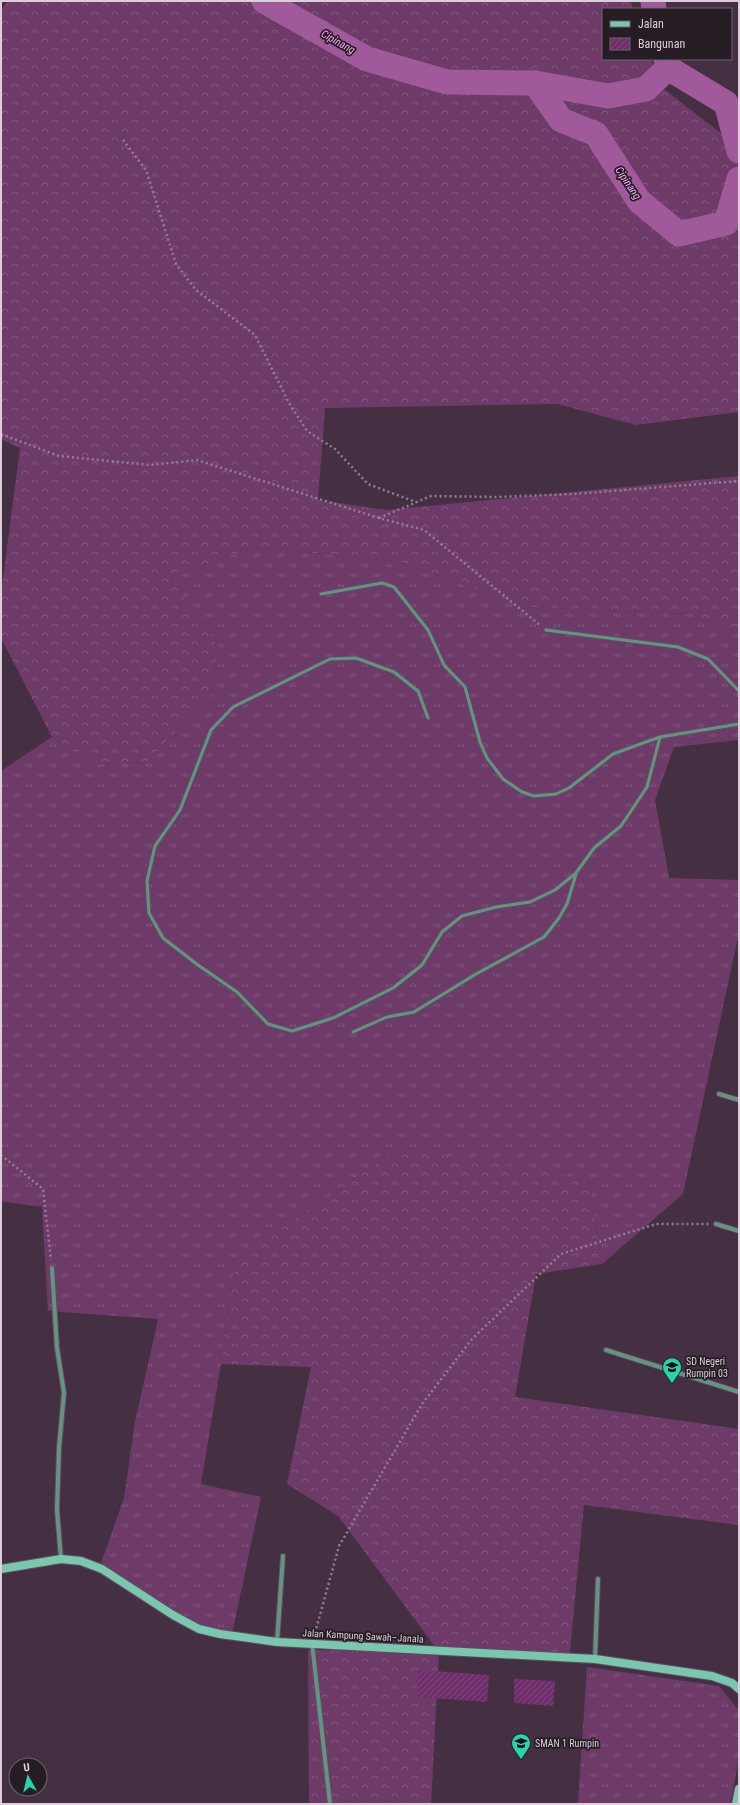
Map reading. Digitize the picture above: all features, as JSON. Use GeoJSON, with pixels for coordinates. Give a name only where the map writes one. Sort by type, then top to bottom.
{"type":"FeatureCollection","features":[{"type":"Feature","properties":{"kind":"main road","name":"Jalan Kampung Sawah–Janala"},"geometry":{"type":"LineString","coordinates":[[1,1569],[61,1559],[81,1561],[102,1569],[173,1615],[199,1629],[220,1634],[277,1642],[595,1659],[712,1676],[732,1683],[739,1689]]}},
{"type":"Feature","properties":{"kind":"main road"},"geometry":{"type":"LineString","coordinates":[[736,1804],[739,1789]]}},
{"type":"Feature","properties":{"kind":"street"},"geometry":{"type":"LineString","coordinates":[[719,1094],[739,1100]]}},
{"type":"Feature","properties":{"kind":"street"},"geometry":{"type":"LineString","coordinates":[[716,1224],[739,1231]]}},
{"type":"Feature","properties":{"kind":"street"},"geometry":{"type":"LineString","coordinates":[[52,1268],[57,1348],[64,1394],[59,1448],[57,1510],[61,1559]]}},
{"type":"Feature","properties":{"kind":"street"},"geometry":{"type":"LineString","coordinates":[[606,1350],[739,1392]]}},
{"type":"Feature","properties":{"kind":"street"},"geometry":{"type":"LineString","coordinates":[[277,1642],[283,1556]]}},
{"type":"Feature","properties":{"kind":"street"},"geometry":{"type":"LineString","coordinates":[[595,1659],[598,1579]]}},
{"type":"Feature","properties":{"kind":"street"},"geometry":{"type":"LineString","coordinates":[[312,1644],[330,1804]]}},
{"type":"Feature","properties":{"kind":"lane"},"geometry":{"type":"LineString","coordinates":[[321,594],[382,583],[394,587],[428,630],[444,665],[465,687],[480,742],[487,758],[503,779],[522,792],[534,796],[556,794],[569,788],[613,754],[660,736],[739,724]]}},
{"type":"Feature","properties":{"kind":"lane"},"geometry":{"type":"LineString","coordinates":[[546,630],[678,647],[708,659],[739,691]]}},
{"type":"Feature","properties":{"kind":"lane"},"geometry":{"type":"LineString","coordinates":[[428,718],[418,692],[394,672],[356,658],[330,659],[233,706],[211,730],[180,810],[156,846],[147,881],[149,913],[163,938],[237,992],[268,1024],[292,1031],[333,1018],[393,988],[422,964],[442,932],[462,916],[496,907],[530,902],[555,890],[576,873],[594,848],[621,826],[647,787],[660,736]]}},
{"type":"Feature","properties":{"kind":"lane"},"geometry":{"type":"LineString","coordinates":[[353,1032],[387,1017],[414,1012],[476,974],[544,937],[559,918],[567,904],[576,873]]}},
{"type":"Feature","properties":{"kind":"path"},"geometry":{"type":"LineString","coordinates":[[123,140],[146,170],[176,264],[196,290],[255,335],[289,403],[307,432],[335,449],[368,484],[416,502]]}},
{"type":"Feature","properties":{"kind":"path"},"geometry":{"type":"LineString","coordinates":[[1,434],[59,456],[150,465],[196,460],[378,518],[424,530],[546,630]]}},
{"type":"Feature","properties":{"kind":"path"},"geometry":{"type":"LineString","coordinates":[[378,518],[431,496],[497,497],[573,494],[739,482]]}},
{"type":"Feature","properties":{"kind":"path"},"geometry":{"type":"LineString","coordinates":[[1,1155],[43,1189],[52,1268]]}},
{"type":"Feature","properties":{"kind":"path"},"geometry":{"type":"LineString","coordinates":[[312,1644],[339,1546],[422,1404],[472,1339],[561,1254],[656,1224],[716,1224]]}},
{"type":"Feature","properties":{"kind":"green space"},"geometry":{"type":"Polygon","coordinates":[[[8,1],[631,1],[633,8],[602,8],[602,60],[651,60],[660,86],[722,134],[739,126],[739,412],[636,425],[558,404],[325,408],[318,500],[386,510],[739,476],[739,634],[692,614],[527,607],[401,562],[254,547],[170,577],[219,648],[209,696],[147,762],[93,764],[52,737],[1,638],[1,594],[20,448],[1,439],[1,10],[8,1]]]}},
{"type":"Feature","properties":{"kind":"green space"},"geometry":{"type":"Polygon","coordinates":[[[254,547],[401,562],[527,607],[692,614],[739,634],[739,740],[674,747],[655,800],[669,878],[739,880],[739,932],[683,1194],[602,1264],[588,1179],[236,1258],[221,1364],[201,1484],[261,1497],[232,1634],[176,1622],[99,1569],[124,1498],[135,1422],[158,1319],[48,1311],[42,1207],[1,1201],[1,771],[52,737],[93,764],[147,762],[209,696],[219,648],[170,577],[254,547]]]}},
{"type":"Feature","properties":{"kind":"green space"},"geometry":{"type":"Polygon","coordinates":[[[400,1148],[588,1179],[602,1264],[536,1274],[515,1397],[739,1429],[739,1525],[584,1505],[569,1661],[439,1652],[338,1516],[287,1484],[311,1367],[221,1364],[236,1258],[400,1148]]]}},
{"type":"Feature","properties":{"kind":"green space"},"geometry":{"type":"Polygon","coordinates":[[[308,1650],[439,1652],[431,1804],[309,1804],[308,1650]]]}},
{"type":"Feature","properties":{"kind":"green space"},"geometry":{"type":"Polygon","coordinates":[[[587,1667],[719,1686],[739,1711],[739,1759],[730,1804],[578,1804],[587,1667]]]}},
{"type":"Feature","properties":{"kind":"building"},"geometry":{"type":"Polygon","coordinates":[[[418,1670],[489,1675],[487,1702],[417,1697],[418,1670]]]}},
{"type":"Feature","properties":{"kind":"building"},"geometry":{"type":"Polygon","coordinates":[[[514,1679],[555,1681],[553,1706],[514,1703],[514,1679]]]}},
{"type":"Feature","properties":{"kind":"waterway","name":"Cipinang"},"geometry":{"type":"LineString","coordinates":[[264,1],[367,59],[447,82],[535,83],[608,96],[646,89],[668,68],[666,60]]}},
{"type":"Feature","properties":{"kind":"waterway","name":"Cipinang"},"geometry":{"type":"LineString","coordinates":[[653,1],[654,8]]}},
{"type":"Feature","properties":{"kind":"waterway","name":"Cipinang"},"geometry":{"type":"LineString","coordinates":[[668,68],[726,103],[739,151]]}},
{"type":"Feature","properties":{"kind":"waterway","name":"Cipinang"},"geometry":{"type":"LineString","coordinates":[[535,83],[561,120],[596,134],[639,201],[679,234],[726,223],[739,179]]}},
{"type":"Feature","properties":{"kind":"place","name":"SD Negeri Rumpin 03"},"geometry":{"type":"Point","coordinates":[672,1384]}},
{"type":"Feature","properties":{"kind":"place","name":"SMAN 1 Rumpin"},"geometry":{"type":"Point","coordinates":[521,1760]}}]}
